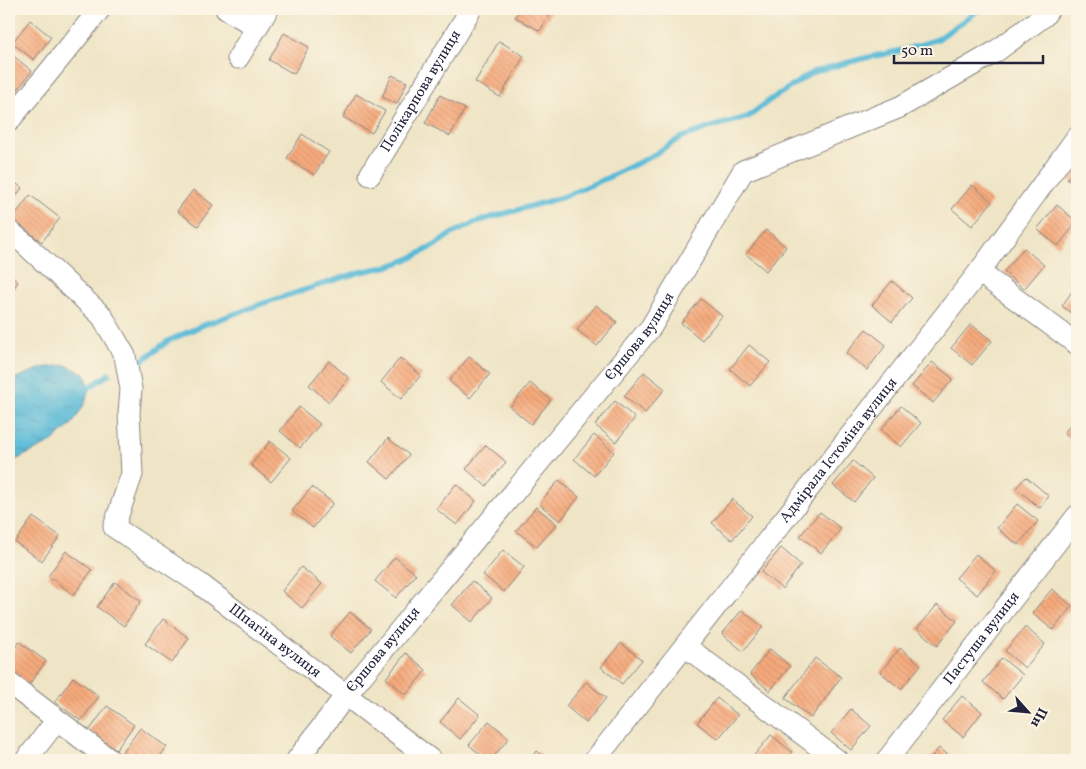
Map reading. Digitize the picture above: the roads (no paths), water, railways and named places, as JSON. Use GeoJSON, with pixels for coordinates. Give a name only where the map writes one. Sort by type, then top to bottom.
{"type":"FeatureCollection","features":[{"type":"Feature","properties":{"kind":"street"},"geometry":{"type":"LineString","coordinates":[[9,121],[100,9]]}},
{"type":"Feature","properties":{"kind":"street"},"geometry":{"type":"LineString","coordinates":[[226,9],[256,27]]}},
{"type":"Feature","properties":{"kind":"street"},"geometry":{"type":"LineString","coordinates":[[238,58],[268,9]]}},
{"type":"Feature","properties":{"kind":"street","name":"Полікарпова вулиця"},"geometry":{"type":"LineString","coordinates":[[370,175],[471,9]]}},
{"type":"Feature","properties":{"kind":"street","name":"Єршова вулиця"},"geometry":{"type":"LineString","coordinates":[[296,760],[346,695],[651,327],[743,171],[900,107],[994,52],[1044,16],[1050,9]]}},
{"type":"Feature","properties":{"kind":"street","name":"Адмірала Істоміна вулиця"},"geometry":{"type":"LineString","coordinates":[[595,760],[979,272],[1077,137]]}},
{"type":"Feature","properties":{"kind":"street","name":"Шпагіна вулиця"},"geometry":{"type":"LineString","coordinates":[[9,231],[102,316],[125,356],[131,389],[129,413],[132,474],[114,527],[200,584],[431,760]]}},
{"type":"Feature","properties":{"kind":"street"},"geometry":{"type":"LineString","coordinates":[[979,272],[1077,344]]}},
{"type":"Feature","properties":{"kind":"street","name":"Пастуша вулиця"},"geometry":{"type":"LineString","coordinates":[[887,760],[1077,516]]}},
{"type":"Feature","properties":{"kind":"street"},"geometry":{"type":"LineString","coordinates":[[686,646],[837,760]]}},
{"type":"Feature","properties":{"kind":"street"},"geometry":{"type":"LineString","coordinates":[[9,683],[110,760]]}},
{"type":"Feature","properties":{"kind":"street"},"geometry":{"type":"LineString","coordinates":[[26,760],[57,720]]}},
{"type":"Feature","properties":{"kind":"water"},"geometry":{"type":"Polygon","coordinates":[[[66,365],[85,374],[89,387],[85,403],[73,423],[52,442],[9,463],[9,381],[41,368],[66,365]]]}},
{"type":"Feature","properties":{"kind":"waterway"},"geometry":{"type":"LineString","coordinates":[[143,360],[168,341],[201,326],[264,303],[360,272],[390,266],[411,258],[434,246],[451,234],[479,221],[563,197],[650,157],[680,138],[748,117],[813,72],[903,50],[938,39],[980,9]]}},
{"type":"Feature","properties":{"kind":"waterway"},"geometry":{"type":"LineString","coordinates":[[84,391],[109,374]]}}]}
